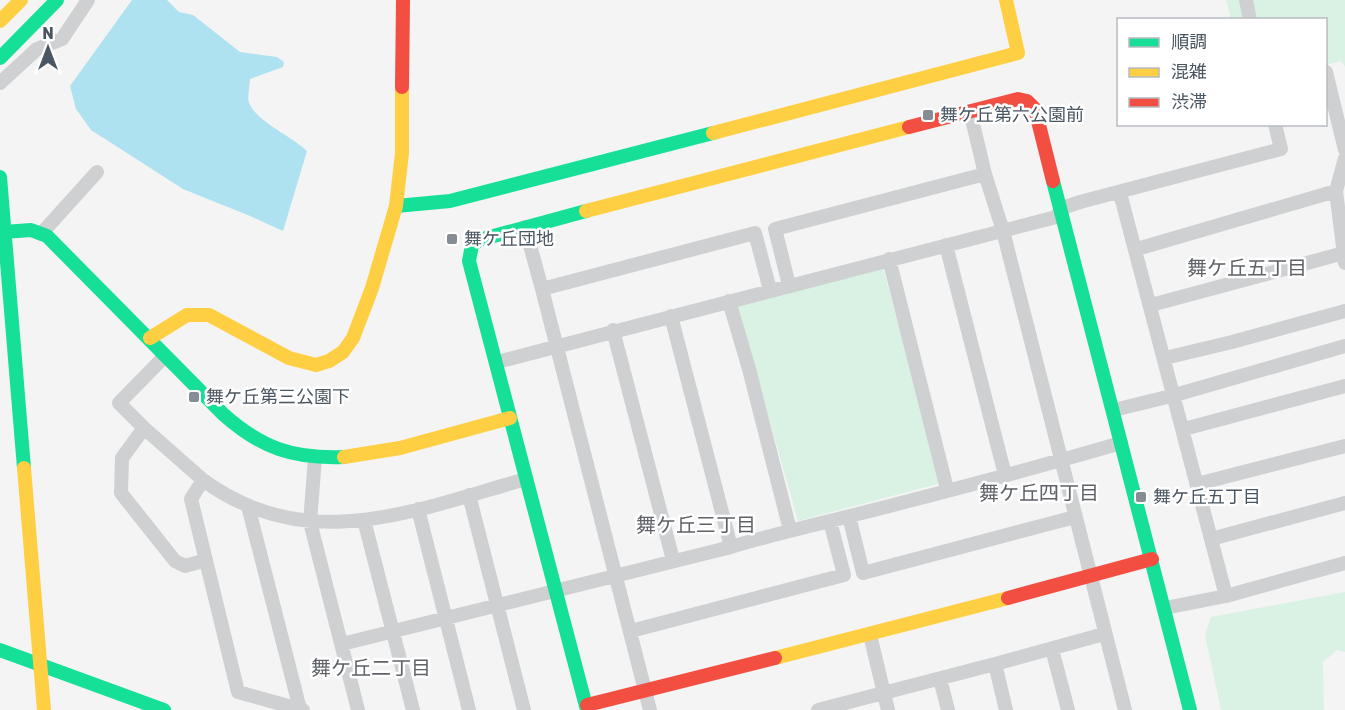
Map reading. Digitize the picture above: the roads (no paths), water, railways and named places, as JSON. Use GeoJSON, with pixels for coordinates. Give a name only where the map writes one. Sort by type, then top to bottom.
{"type":"FeatureCollection","features":[{"type":"Feature","properties":{"kind":"main road"},"geometry":{"type":"LineString","coordinates":[[0,21],[21,0]]}},
{"type":"Feature","properties":{"kind":"main road"},"geometry":{"type":"LineString","coordinates":[[0,58],[57,0]]}},
{"type":"Feature","properties":{"kind":"main road"},"geometry":{"type":"LineString","coordinates":[[150,339],[188,315],[209,315],[289,358],[316,365],[329,361],[343,352],[353,338],[372,288],[396,206],[402,153],[403,0]]}},
{"type":"Feature","properties":{"kind":"main road"},"geometry":{"type":"LineString","coordinates":[[396,206],[450,201],[1018,53],[1006,0]]}},
{"type":"Feature","properties":{"kind":"main road"},"geometry":{"type":"LineString","coordinates":[[1152,560],[870,635],[646,690],[587,708],[469,261],[472,245],[479,240],[525,227],[970,111],[1018,99],[1027,101],[1035,109],[1062,208],[1165,608],[1190,710]]}},
{"type":"Feature","properties":{"kind":"main road"},"geometry":{"type":"LineString","coordinates":[[0,177],[44,710]]}},
{"type":"Feature","properties":{"kind":"main road"},"geometry":{"type":"LineString","coordinates":[[4,232],[31,230],[47,237],[223,414],[247,434],[278,449],[315,458],[357,458],[396,450],[510,418]]}},
{"type":"Feature","properties":{"kind":"main road"},"geometry":{"type":"LineString","coordinates":[[0,650],[164,710]]}},
{"type":"Feature","properties":{"kind":"street"},"geometry":{"type":"LineString","coordinates":[[0,83],[37,49],[62,39],[88,0]]}},
{"type":"Feature","properties":{"kind":"street"},"geometry":{"type":"LineString","coordinates":[[1246,0],[1250,18]]}},
{"type":"Feature","properties":{"kind":"street"},"geometry":{"type":"LineString","coordinates":[[1327,76],[1345,150]]}},
{"type":"Feature","properties":{"kind":"street"},"geometry":{"type":"LineString","coordinates":[[970,111],[985,174],[1003,231],[1125,710]]}},
{"type":"Feature","properties":{"kind":"street"},"geometry":{"type":"LineString","coordinates":[[497,362],[613,330],[1056,217],[1062,208],[1281,149],[1275,126]]}},
{"type":"Feature","properties":{"kind":"street"},"geometry":{"type":"LineString","coordinates":[[1151,305],[1344,258],[1336,191],[1345,158]]}},
{"type":"Feature","properties":{"kind":"street"},"geometry":{"type":"LineString","coordinates":[[41,234],[97,172]]}},
{"type":"Feature","properties":{"kind":"street"},"geometry":{"type":"LineString","coordinates":[[789,285],[775,228],[985,174]]}},
{"type":"Feature","properties":{"kind":"street"},"geometry":{"type":"LineString","coordinates":[[1137,249],[1336,191]]}},
{"type":"Feature","properties":{"kind":"street"},"geometry":{"type":"LineString","coordinates":[[1120,193],[1137,249],[1226,596]]}},
{"type":"Feature","properties":{"kind":"street"},"geometry":{"type":"LineString","coordinates":[[525,227],[651,710]]}},
{"type":"Feature","properties":{"kind":"street"},"geometry":{"type":"LineString","coordinates":[[542,289],[755,234],[770,290]]}},
{"type":"Feature","properties":{"kind":"street"},"geometry":{"type":"LineString","coordinates":[[946,245],[1005,475]]}},
{"type":"Feature","properties":{"kind":"street"},"geometry":{"type":"LineString","coordinates":[[889,259],[947,489]]}},
{"type":"Feature","properties":{"kind":"street"},"geometry":{"type":"LineString","coordinates":[[729,301],[750,369],[790,530]]}},
{"type":"Feature","properties":{"kind":"street"},"geometry":{"type":"LineString","coordinates":[[1165,358],[1345,311]]}},
{"type":"Feature","properties":{"kind":"street"},"geometry":{"type":"LineString","coordinates":[[671,316],[730,547]]}},
{"type":"Feature","properties":{"kind":"street"},"geometry":{"type":"LineString","coordinates":[[613,330],[673,560]]}},
{"type":"Feature","properties":{"kind":"street"},"geometry":{"type":"LineString","coordinates":[[1114,410],[1175,395],[1345,346]]}},
{"type":"Feature","properties":{"kind":"street"},"geometry":{"type":"LineString","coordinates":[[165,356],[119,403],[203,480],[248,506],[283,518],[335,523],[364,520],[418,509],[526,480]]}},
{"type":"Feature","properties":{"kind":"street"},"geometry":{"type":"LineString","coordinates":[[1184,429],[1345,386]]}},
{"type":"Feature","properties":{"kind":"street"},"geometry":{"type":"LineString","coordinates":[[144,428],[122,458],[121,493],[175,561],[185,566],[206,560]]}},
{"type":"Feature","properties":{"kind":"street"},"geometry":{"type":"LineString","coordinates":[[342,644],[730,547],[1061,461],[1121,443]]}},
{"type":"Feature","properties":{"kind":"street"},"geometry":{"type":"LineString","coordinates":[[1197,484],[1345,446]]}},
{"type":"Feature","properties":{"kind":"street"},"geometry":{"type":"LineString","coordinates":[[315,458],[310,522],[358,710]]}},
{"type":"Feature","properties":{"kind":"street"},"geometry":{"type":"LineString","coordinates":[[203,480],[191,499],[238,692],[301,709],[248,506]]}},
{"type":"Feature","properties":{"kind":"street"},"geometry":{"type":"LineString","coordinates":[[469,495],[524,710]]}},
{"type":"Feature","properties":{"kind":"street"},"geometry":{"type":"LineString","coordinates":[[1211,539],[1345,503]]}},
{"type":"Feature","properties":{"kind":"street"},"geometry":{"type":"LineString","coordinates":[[418,509],[469,710]]}},
{"type":"Feature","properties":{"kind":"street"},"geometry":{"type":"LineString","coordinates":[[849,516],[863,573],[1075,517]]}},
{"type":"Feature","properties":{"kind":"street"},"geometry":{"type":"LineString","coordinates":[[364,520],[413,710]]}},
{"type":"Feature","properties":{"kind":"street"},"geometry":{"type":"LineString","coordinates":[[631,631],[844,575],[830,521]]}},
{"type":"Feature","properties":{"kind":"street"},"geometry":{"type":"LineString","coordinates":[[1165,608],[1226,596],[1345,563]]}},
{"type":"Feature","properties":{"kind":"street"},"geometry":{"type":"LineString","coordinates":[[825,709],[1104,634]]}},
{"type":"Feature","properties":{"kind":"street"},"geometry":{"type":"LineString","coordinates":[[870,635],[888,710]]}},
{"type":"Feature","properties":{"kind":"street"},"geometry":{"type":"LineString","coordinates":[[1052,649],[1068,710]]}},
{"type":"Feature","properties":{"kind":"street"},"geometry":{"type":"LineString","coordinates":[[995,664],[1006,710]]}},
{"type":"Feature","properties":{"kind":"street"},"geometry":{"type":"LineString","coordinates":[[940,679],[948,710]]}},
{"type":"Feature","properties":{"kind":"water"},"geometry":{"type":"Polygon","coordinates":[[[132,0],[167,0],[179,12],[193,15],[240,52],[277,57],[284,62],[283,67],[250,79],[248,97],[253,110],[259,116],[307,151],[283,231],[183,189],[91,130],[76,109],[70,86],[132,0]]]}},
{"type":"Feature","properties":{"kind":"place","name":"舞ケ丘第六公園前"},"geometry":{"type":"Point","coordinates":[928,115]}},
{"type":"Feature","properties":{"kind":"place","name":"舞ケ丘団地"},"geometry":{"type":"Point","coordinates":[452,239]}},
{"type":"Feature","properties":{"kind":"place","name":"舞ケ丘第三公園下"},"geometry":{"type":"Point","coordinates":[194,397]}},
{"type":"Feature","properties":{"kind":"place","name":"舞ケ丘五丁目"},"geometry":{"type":"Point","coordinates":[1141,497]}},
{"type":"Feature","properties":{"kind":"district","name":"舞ケ丘五丁目"},"geometry":{"type":"Point","coordinates":[1247,268]}},
{"type":"Feature","properties":{"kind":"district","name":"舞ケ丘四丁目"},"geometry":{"type":"Point","coordinates":[1039,493]}},
{"type":"Feature","properties":{"kind":"district","name":"舞ケ丘三丁目"},"geometry":{"type":"Point","coordinates":[696,525]}},
{"type":"Feature","properties":{"kind":"district","name":"舞ケ丘二丁目"},"geometry":{"type":"Point","coordinates":[371,668]}}]}
